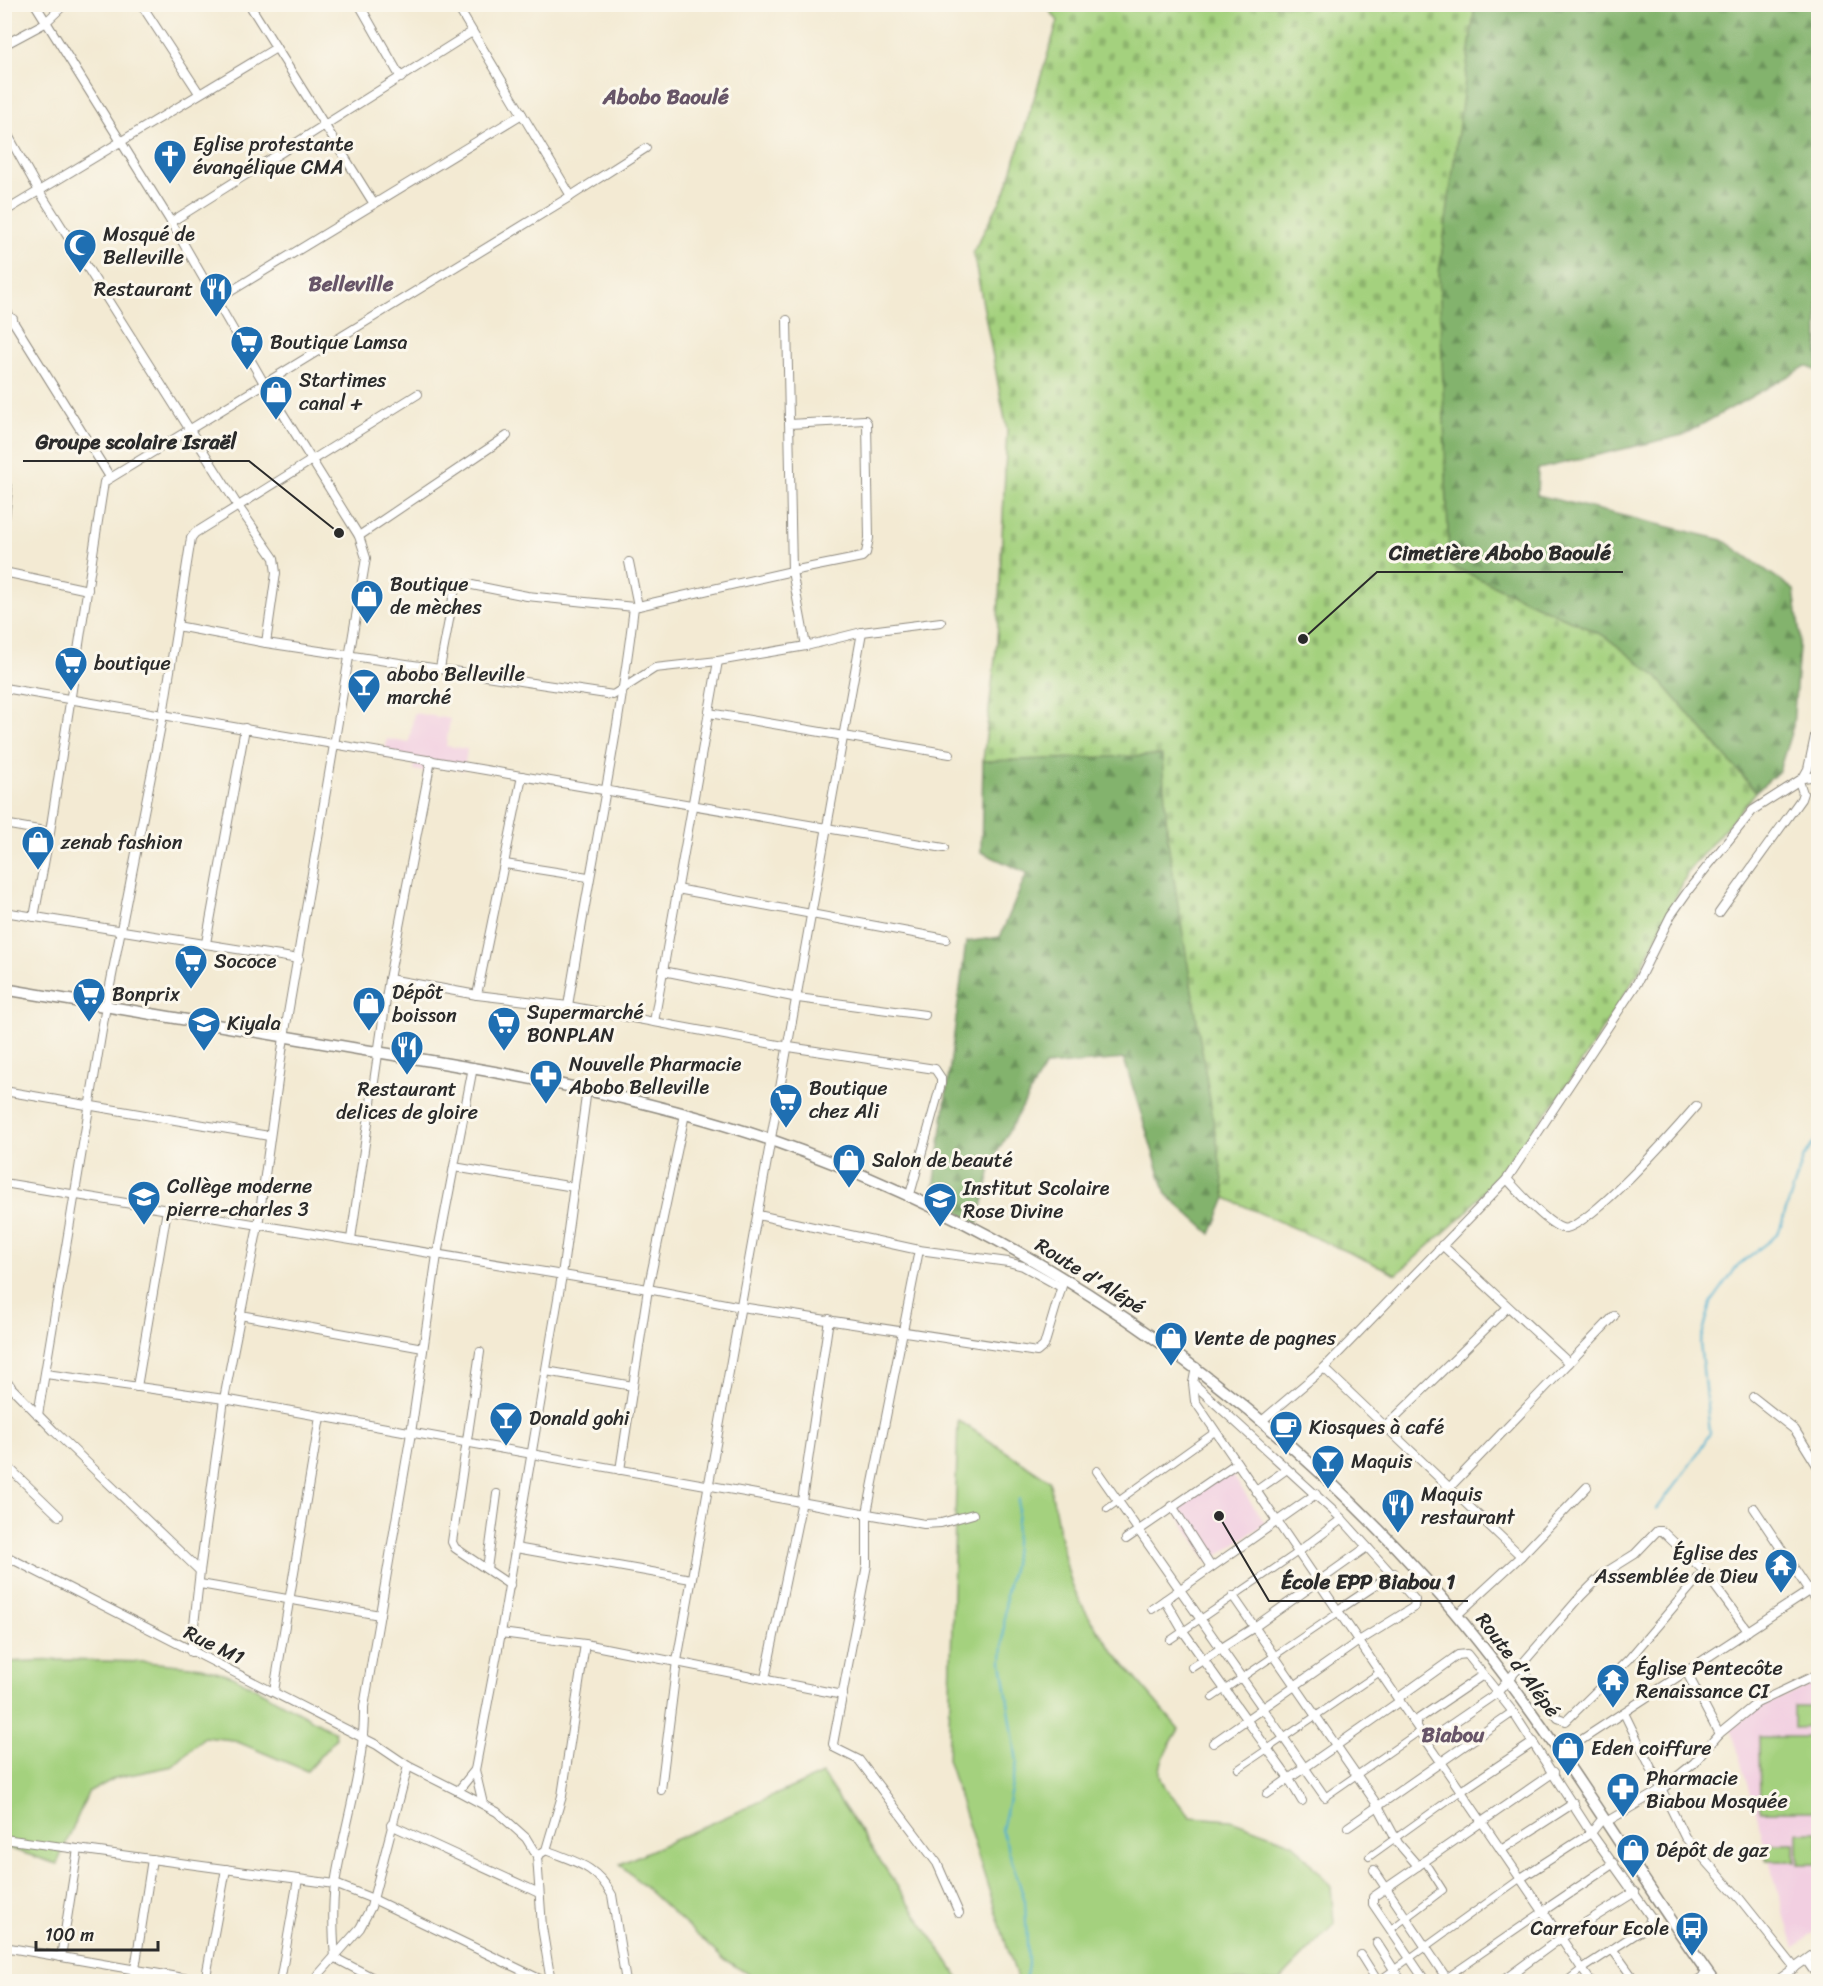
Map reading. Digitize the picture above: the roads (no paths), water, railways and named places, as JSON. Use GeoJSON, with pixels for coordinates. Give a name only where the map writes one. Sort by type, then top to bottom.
{"type":"FeatureCollection","features":[{"type":"Feature","properties":{"kind":"main road","name":"Route d'Alépé"},"geometry":{"type":"LineString","coordinates":[[4,989],[474,1067],[587,1089],[685,1114],[772,1141],[959,1219],[1196,1367],[1263,1420],[1393,1544],[1457,1615],[1508,1680],[1711,1977]]}},
{"type":"Feature","properties":{"kind":"street"},"geometry":{"type":"LineString","coordinates":[[34,4],[218,299],[265,385],[359,536],[366,558],[284,1037],[258,1226],[224,1399],[200,1571],[192,1653]]}},
{"type":"Feature","properties":{"kind":"street"},"geometry":{"type":"LineString","coordinates":[[4,45],[45,23],[65,4]]}},
{"type":"Feature","properties":{"kind":"street"},"geometry":{"type":"LineString","coordinates":[[141,4],[199,93]]}},
{"type":"Feature","properties":{"kind":"street"},"geometry":{"type":"LineString","coordinates":[[249,4],[374,204]]}},
{"type":"Feature","properties":{"kind":"street"},"geometry":{"type":"LineString","coordinates":[[359,4],[401,78]]}},
{"type":"Feature","properties":{"kind":"street"},"geometry":{"type":"LineString","coordinates":[[456,4],[572,196]]}},
{"type":"Feature","properties":{"kind":"street"},"geometry":{"type":"LineString","coordinates":[[171,222],[472,32]]}},
{"type":"Feature","properties":{"kind":"street"},"geometry":{"type":"LineString","coordinates":[[4,212],[276,48]]}},
{"type":"Feature","properties":{"kind":"street"},"geometry":{"type":"LineString","coordinates":[[218,299],[522,114]]}},
{"type":"Feature","properties":{"kind":"street"},"geometry":{"type":"LineString","coordinates":[[4,128],[39,191],[238,506],[274,558],[277,566],[266,643]]}},
{"type":"Feature","properties":{"kind":"street"},"geometry":{"type":"LineString","coordinates":[[34,917],[72,699],[102,488],[110,477],[265,385],[646,148]]}},
{"type":"Feature","properties":{"kind":"street"},"geometry":{"type":"LineString","coordinates":[[4,307],[110,477]]}},
{"type":"Feature","properties":{"kind":"street"},"geometry":{"type":"LineString","coordinates":[[4,324],[13,319]]}},
{"type":"Feature","properties":{"kind":"street"},"geometry":{"type":"LineString","coordinates":[[787,320],[792,571],[806,646]]}},
{"type":"Feature","properties":{"kind":"street"},"geometry":{"type":"LineString","coordinates":[[38,1415],[106,1006],[163,715],[191,538],[195,533],[418,394]]}},
{"type":"Feature","properties":{"kind":"street"},"geometry":{"type":"LineString","coordinates":[[440,668],[455,588],[460,584],[527,596],[636,606],[862,557],[866,553],[869,538],[869,428],[865,420],[789,424]]}},
{"type":"Feature","properties":{"kind":"street"},"geometry":{"type":"LineString","coordinates":[[359,536],[507,436]]}},
{"type":"Feature","properties":{"kind":"street"},"geometry":{"type":"LineString","coordinates":[[4,479],[8,489],[4,529]]}},
{"type":"Feature","properties":{"kind":"street"},"geometry":{"type":"LineString","coordinates":[[568,1006],[588,878],[624,688],[636,606],[629,562]]}},
{"type":"Feature","properties":{"kind":"street"},"geometry":{"type":"LineString","coordinates":[[4,572],[88,590]]}},
{"type":"Feature","properties":{"kind":"street"},"geometry":{"type":"LineString","coordinates":[[177,626],[266,643],[613,694],[655,668],[718,661],[806,646],[862,632],[940,622]]}},
{"type":"Feature","properties":{"kind":"street"},"geometry":{"type":"LineString","coordinates":[[661,1790],[677,1661],[862,632]]}},
{"type":"Feature","properties":{"kind":"street"},"geometry":{"type":"LineString","coordinates":[[654,1022],[718,661]]}},
{"type":"Feature","properties":{"kind":"street"},"geometry":{"type":"LineString","coordinates":[[4,688],[944,848]]}},
{"type":"Feature","properties":{"kind":"street"},"geometry":{"type":"LineString","coordinates":[[709,713],[950,754]]}},
{"type":"Feature","properties":{"kind":"street"},"geometry":{"type":"LineString","coordinates":[[1263,1420],[1324,1368],[1507,1179],[1637,983],[1671,915],[1690,888],[1753,810],[1801,779],[1808,770],[1818,722]]}},
{"type":"Feature","properties":{"kind":"street"},"geometry":{"type":"LineString","coordinates":[[206,943],[245,728]]}},
{"type":"Feature","properties":{"kind":"street"},"geometry":{"type":"LineString","coordinates":[[351,1239],[389,979],[431,760]]}},
{"type":"Feature","properties":{"kind":"street"},"geometry":{"type":"LineString","coordinates":[[477,995],[506,864],[522,776]]}},
{"type":"Feature","properties":{"kind":"street"},"geometry":{"type":"LineString","coordinates":[[1801,779],[1818,777]]}},
{"type":"Feature","properties":{"kind":"street"},"geometry":{"type":"LineString","coordinates":[[1719,913],[1801,800],[1803,793],[1801,779]]}},
{"type":"Feature","properties":{"kind":"street"},"geometry":{"type":"LineString","coordinates":[[4,824],[50,832]]}},
{"type":"Feature","properties":{"kind":"street"},"geometry":{"type":"LineString","coordinates":[[506,864],[588,878]]}},
{"type":"Feature","properties":{"kind":"street"},"geometry":{"type":"LineString","coordinates":[[677,888],[946,939]]}},
{"type":"Feature","properties":{"kind":"street"},"geometry":{"type":"LineString","coordinates":[[4,912],[299,959]]}},
{"type":"Feature","properties":{"kind":"street"},"geometry":{"type":"LineString","coordinates":[[663,971],[798,998],[925,1015]]}},
{"type":"Feature","properties":{"kind":"street"},"geometry":{"type":"LineString","coordinates":[[389,979],[477,995],[568,1006],[789,1047],[926,1067],[939,1073],[941,1084],[909,1198]]}},
{"type":"Feature","properties":{"kind":"street"},"geometry":{"type":"LineString","coordinates":[[335,1958],[332,1923],[335,1884],[364,1738],[364,1707],[411,1433],[437,1255],[474,1067]]}},
{"type":"Feature","properties":{"kind":"street"},"geometry":{"type":"LineString","coordinates":[[483,1804],[475,1770],[510,1585],[562,1275],[587,1089]]}},
{"type":"Feature","properties":{"kind":"street"},"geometry":{"type":"LineString","coordinates":[[4,1091],[269,1136]]}},
{"type":"Feature","properties":{"kind":"street"},"geometry":{"type":"LineString","coordinates":[[1507,1179],[1552,1222],[1562,1229],[1572,1229],[1650,1158],[1696,1106]]}},
{"type":"Feature","properties":{"kind":"street"},"geometry":{"type":"LineString","coordinates":[[620,1470],[648,1289],[685,1114]]}},
{"type":"Feature","properties":{"kind":"street"},"geometry":{"type":"LineString","coordinates":[[454,1167],[574,1187]]}},
{"type":"Feature","properties":{"kind":"street"},"geometry":{"type":"LineString","coordinates":[[4,1183],[76,1193],[258,1226],[351,1239],[741,1307],[1040,1352],[1044,1346],[1062,1283],[1008,1262],[919,1250],[758,1215]]}},
{"type":"Feature","properties":{"kind":"street"},"geometry":{"type":"LineString","coordinates":[[137,1386],[167,1210]]}},
{"type":"Feature","properties":{"kind":"street"},"geometry":{"type":"LineString","coordinates":[[1442,1245],[1569,1363]]}},
{"type":"Feature","properties":{"kind":"street"},"geometry":{"type":"LineString","coordinates":[[919,1250],[867,1513],[867,1565],[833,1738],[835,1748],[859,1760],[937,1863],[959,1913]]}},
{"type":"Feature","properties":{"kind":"street"},"geometry":{"type":"LineString","coordinates":[[1385,1427],[1508,1307]]}},
{"type":"Feature","properties":{"kind":"street"},"geometry":{"type":"LineString","coordinates":[[240,1315],[423,1348]]}},
{"type":"Feature","properties":{"kind":"street"},"geometry":{"type":"LineString","coordinates":[[1449,1488],[1614,1316]]}},
{"type":"Feature","properties":{"kind":"street"},"geometry":{"type":"LineString","coordinates":[[765,1679],[802,1501],[829,1319]]}},
{"type":"Feature","properties":{"kind":"street"},"geometry":{"type":"LineString","coordinates":[[480,1352],[452,1542],[455,1548],[510,1585]]}},
{"type":"Feature","properties":{"kind":"street"},"geometry":{"type":"LineString","coordinates":[[1196,1367],[1193,1383],[1195,1401],[1591,1982]]}},
{"type":"Feature","properties":{"kind":"street"},"geometry":{"type":"LineString","coordinates":[[1324,1368],[1521,1556]]}},
{"type":"Feature","properties":{"kind":"street"},"geometry":{"type":"LineString","coordinates":[[546,1371],[633,1386]]}},
{"type":"Feature","properties":{"kind":"street"},"geometry":{"type":"LineString","coordinates":[[46,1374],[224,1399],[932,1524],[974,1514]]}},
{"type":"Feature","properties":{"kind":"street"},"geometry":{"type":"LineString","coordinates":[[7,1382],[38,1415],[200,1571]]}},
{"type":"Feature","properties":{"kind":"street"},"geometry":{"type":"LineString","coordinates":[[4,1398],[7,1382]]}},
{"type":"Feature","properties":{"kind":"street"},"geometry":{"type":"LineString","coordinates":[[1193,1383],[1342,1519],[1394,1574],[1415,1600],[1415,1604],[1213,1743]]}},
{"type":"Feature","properties":{"kind":"street"},"geometry":{"type":"LineString","coordinates":[[1753,1397],[1795,1430],[1818,1467]]}},
{"type":"Feature","properties":{"kind":"street"},"geometry":{"type":"LineString","coordinates":[[274,1691],[320,1417]]}},
{"type":"Feature","properties":{"kind":"street"},"geometry":{"type":"LineString","coordinates":[[1107,1509],[1216,1431]]}},
{"type":"Feature","properties":{"kind":"street"},"geometry":{"type":"LineString","coordinates":[[4,1463],[59,1516]]}},
{"type":"Feature","properties":{"kind":"street"},"geometry":{"type":"LineString","coordinates":[[1126,1539],[1237,1463]]}},
{"type":"Feature","properties":{"kind":"street"},"geometry":{"type":"LineString","coordinates":[[1256,1491],[1287,1469]]}},
{"type":"Feature","properties":{"kind":"street"},"geometry":{"type":"LineString","coordinates":[[1097,1471],[1281,1738],[1325,1797],[1420,1731]]}},
{"type":"Feature","properties":{"kind":"street"},"geometry":{"type":"LineString","coordinates":[[1457,1615],[1521,1556],[1587,1486]]}},
{"type":"Feature","properties":{"kind":"street"},"geometry":{"type":"LineString","coordinates":[[487,1569],[497,1494]]}},
{"type":"Feature","properties":{"kind":"street"},"geometry":{"type":"LineString","coordinates":[[1152,1609],[1316,1494]]}},
{"type":"Feature","properties":{"kind":"street"},"geometry":{"type":"LineString","coordinates":[[1173,1506],[1212,1567]]}},
{"type":"Feature","properties":{"kind":"street"},"geometry":{"type":"LineString","coordinates":[[1754,1508],[1818,1604]]}},
{"type":"Feature","properties":{"kind":"street"},"geometry":{"type":"LineString","coordinates":[[1170,1640],[1342,1519]]}},
{"type":"Feature","properties":{"kind":"street"},"geometry":{"type":"LineString","coordinates":[[1427,1741],[1497,1694],[1581,1596],[1603,1574],[1635,1554],[1657,1531],[1662,1531],[1679,1544],[1704,1571],[1748,1631]]}},
{"type":"Feature","properties":{"kind":"street"},"geometry":{"type":"LineString","coordinates":[[1192,1667],[1253,1628],[1366,1546]]}},
{"type":"Feature","properties":{"kind":"street"},"geometry":{"type":"LineString","coordinates":[[516,1548],[692,1579]]}},
{"type":"Feature","properties":{"kind":"street","name":"Rue M1"},"geometry":{"type":"LineString","coordinates":[[4,1555],[192,1653],[274,1691],[364,1738],[408,1766],[498,1812],[526,1838],[537,1856]]}},
{"type":"Feature","properties":{"kind":"street"},"geometry":{"type":"LineString","coordinates":[[1520,1666],[1558,1718],[1566,1720],[1629,1659],[1704,1571]]}},
{"type":"Feature","properties":{"kind":"street"},"geometry":{"type":"LineString","coordinates":[[1212,1698],[1394,1574]]}},
{"type":"Feature","properties":{"kind":"street"},"geometry":{"type":"LineString","coordinates":[[200,1584],[380,1615]]}},
{"type":"Feature","properties":{"kind":"street"},"geometry":{"type":"LineString","coordinates":[[1560,1754],[1818,1585]]}},
{"type":"Feature","properties":{"kind":"street"},"geometry":{"type":"LineString","coordinates":[[1233,1596],[1378,1806],[1394,1836],[1443,1890],[1390,1930]]}},
{"type":"Feature","properties":{"kind":"street"},"geometry":{"type":"LineString","coordinates":[[1165,1600],[1183,1631],[1289,1779],[1302,1801]]}},
{"type":"Feature","properties":{"kind":"street"},"geometry":{"type":"LineString","coordinates":[[501,1633],[585,1644],[843,1695]]}},
{"type":"Feature","properties":{"kind":"street"},"geometry":{"type":"LineString","coordinates":[[548,1982],[537,1856],[546,1850],[562,1796],[585,1644]]}},
{"type":"Feature","properties":{"kind":"street"},"geometry":{"type":"LineString","coordinates":[[1267,1794],[1463,1653],[1467,1654],[1534,1742],[1591,1833],[1651,1915],[1650,1924],[1565,1982]]}},
{"type":"Feature","properties":{"kind":"street"},"geometry":{"type":"LineString","coordinates":[[1238,1769],[1380,1672]]}},
{"type":"Feature","properties":{"kind":"street"},"geometry":{"type":"LineString","coordinates":[[1687,1672],[1719,1734]]}},
{"type":"Feature","properties":{"kind":"street"},"geometry":{"type":"LineString","coordinates":[[1361,1955],[1378,1981],[1521,1878],[1591,1833],[1604,1820],[1662,1789],[1694,1763],[1719,1734],[1757,1703],[1818,1674]]}},
{"type":"Feature","properties":{"kind":"street"},"geometry":{"type":"LineString","coordinates":[[1414,1722],[1483,1675]]}},
{"type":"Feature","properties":{"kind":"street"},"geometry":{"type":"LineString","coordinates":[[1348,1827],[1440,1760],[1513,1713]]}},
{"type":"Feature","properties":{"kind":"street"},"geometry":{"type":"LineString","coordinates":[[1623,1713],[1685,1837],[1740,1899],[1795,1968]]}},
{"type":"Feature","properties":{"kind":"street"},"geometry":{"type":"LineString","coordinates":[[1369,1857],[1394,1836],[1534,1742]]}},
{"type":"Feature","properties":{"kind":"street"},"geometry":{"type":"LineString","coordinates":[[312,1982],[360,1928],[373,1899],[408,1766]]}},
{"type":"Feature","properties":{"kind":"street"},"geometry":{"type":"LineString","coordinates":[[458,1791],[475,1770]]}},
{"type":"Feature","properties":{"kind":"street"},"geometry":{"type":"LineString","coordinates":[[1426,1982],[1372,1900],[1481,1821],[1554,1772]]}},
{"type":"Feature","properties":{"kind":"street"},"geometry":{"type":"LineString","coordinates":[[1501,1850],[1574,1803]]}},
{"type":"Feature","properties":{"kind":"street"},"geometry":{"type":"LineString","coordinates":[[392,1825],[539,1893]]}},
{"type":"Feature","properties":{"kind":"street"},"geometry":{"type":"LineString","coordinates":[[4,1839],[335,1884],[373,1899],[548,1982]]}},
{"type":"Feature","properties":{"kind":"street"},"geometry":{"type":"LineString","coordinates":[[61,1957],[78,1849]]}},
{"type":"Feature","properties":{"kind":"street"},"geometry":{"type":"LineString","coordinates":[[546,1850],[588,1867],[605,1882],[612,1895],[626,1982]]}},
{"type":"Feature","properties":{"kind":"street"},"geometry":{"type":"LineString","coordinates":[[133,1982],[152,1859]]}},
{"type":"Feature","properties":{"kind":"street"},"geometry":{"type":"LineString","coordinates":[[1374,1870],[1426,1947],[1445,1980],[1614,1863]]}},
{"type":"Feature","properties":{"kind":"street"},"geometry":{"type":"LineString","coordinates":[[4,1947],[206,1982],[226,1869]]}},
{"type":"Feature","properties":{"kind":"street"},"geometry":{"type":"LineString","coordinates":[[280,1982],[298,1879]]}},
{"type":"Feature","properties":{"kind":"street"},"geometry":{"type":"LineString","coordinates":[[1501,1982],[1561,1938],[1635,1892]]}},
{"type":"Feature","properties":{"kind":"street"},"geometry":{"type":"LineString","coordinates":[[1377,1943],[1402,1982]]}},
{"type":"Feature","properties":{"kind":"street"},"geometry":{"type":"LineString","coordinates":[[1613,1950],[1636,1982]]}},
{"type":"Feature","properties":{"kind":"street"},"geometry":{"type":"LineString","coordinates":[[1775,1982],[1818,1951]]}},
{"type":"Feature","properties":{"kind":"street"},"geometry":{"type":"LineString","coordinates":[[335,1958],[380,1981]]}},
{"type":"Feature","properties":{"kind":"street"},"geometry":{"type":"LineString","coordinates":[[1806,1960],[1818,1977]]}},
{"type":"Feature","properties":{"kind":"street"},"geometry":{"type":"LineString","coordinates":[[1695,1982],[1711,1977]]}},
{"type":"Feature","properties":{"kind":"waterway"},"geometry":{"type":"LineString","coordinates":[[1657,1509],[1710,1433],[1700,1343],[1711,1303],[1738,1265],[1778,1234],[1803,1159],[1818,1136]]}},
{"type":"Feature","properties":{"kind":"waterway"},"geometry":{"type":"LineString","coordinates":[[1019,1499],[1013,1565],[1006,1593],[1002,1662],[1017,1762],[1002,1830],[1025,1901],[1028,1964],[1025,1982]]}},
{"type":"Feature","properties":{"kind":"place","name":"Eglise protestante évangélique CMA"},"geometry":{"type":"Point","coordinates":[170,185]}},
{"type":"Feature","properties":{"kind":"place","name":"Mosqué de Belleville"},"geometry":{"type":"Point","coordinates":[80,274]}},
{"type":"Feature","properties":{"kind":"place","name":"Restaurant"},"geometry":{"type":"Point","coordinates":[216,318]}},
{"type":"Feature","properties":{"kind":"place","name":"Boutique Lamsa"},"geometry":{"type":"Point","coordinates":[247,371]}},
{"type":"Feature","properties":{"kind":"place","name":"Startimes canal +"},"geometry":{"type":"Point","coordinates":[276,421]}},
{"type":"Feature","properties":{"kind":"place","name":"Groupe scolaire Israël"},"geometry":{"type":"Point","coordinates":[339,533]}},
{"type":"Feature","properties":{"kind":"place","name":"Boutique de mèches"},"geometry":{"type":"Point","coordinates":[367,625]}},
{"type":"Feature","properties":{"kind":"place","name":"Cimetière Abobo Baoulé"},"geometry":{"type":"Point","coordinates":[1303,639]}},
{"type":"Feature","properties":{"kind":"place","name":"boutique"},"geometry":{"type":"Point","coordinates":[71,692]}},
{"type":"Feature","properties":{"kind":"place","name":"abobo Belleville marché"},"geometry":{"type":"Point","coordinates":[364,714]}},
{"type":"Feature","properties":{"kind":"place","name":"zenab fashion"},"geometry":{"type":"Point","coordinates":[38,871]}},
{"type":"Feature","properties":{"kind":"place","name":"Sococe"},"geometry":{"type":"Point","coordinates":[191,990]}},
{"type":"Feature","properties":{"kind":"place","name":"Bonprix"},"geometry":{"type":"Point","coordinates":[89,1023]}},
{"type":"Feature","properties":{"kind":"place","name":"Dépôt boisson"},"geometry":{"type":"Point","coordinates":[369,1032]}},
{"type":"Feature","properties":{"kind":"place","name":"Kiyala"},"geometry":{"type":"Point","coordinates":[204,1052]}},
{"type":"Feature","properties":{"kind":"place","name":"Supermarché BONPLAN"},"geometry":{"type":"Point","coordinates":[504,1052]}},
{"type":"Feature","properties":{"kind":"place","name":"Restaurant delices de gloire"},"geometry":{"type":"Point","coordinates":[407,1076]}},
{"type":"Feature","properties":{"kind":"place","name":"Nouvelle Pharmacie Abobo Belleville"},"geometry":{"type":"Point","coordinates":[546,1105]}},
{"type":"Feature","properties":{"kind":"place","name":"Boutique chez Ali"},"geometry":{"type":"Point","coordinates":[786,1129]}},
{"type":"Feature","properties":{"kind":"place","name":"Salon de beauté"},"geometry":{"type":"Point","coordinates":[849,1189]}},
{"type":"Feature","properties":{"kind":"place","name":"Collège moderne pierre-charles 3"},"geometry":{"type":"Point","coordinates":[144,1226]}},
{"type":"Feature","properties":{"kind":"place","name":"Institut Scolaire Rose Divine"},"geometry":{"type":"Point","coordinates":[940,1228]}},
{"type":"Feature","properties":{"kind":"place","name":"Vente de pagnes"},"geometry":{"type":"Point","coordinates":[1171,1367]}},
{"type":"Feature","properties":{"kind":"place","name":"Donald gohi"},"geometry":{"type":"Point","coordinates":[506,1447]}},
{"type":"Feature","properties":{"kind":"place","name":"Kiosques à café"},"geometry":{"type":"Point","coordinates":[1286,1456]}},
{"type":"Feature","properties":{"kind":"place","name":"Maquis"},"geometry":{"type":"Point","coordinates":[1328,1490]}},
{"type":"Feature","properties":{"kind":"place","name":"École EPP Biabou 1"},"geometry":{"type":"Point","coordinates":[1219,1516]}},
{"type":"Feature","properties":{"kind":"place","name":"Maquis restaurant"},"geometry":{"type":"Point","coordinates":[1398,1534]}},
{"type":"Feature","properties":{"kind":"place","name":"Église des Assemblée de Dieu"},"geometry":{"type":"Point","coordinates":[1781,1594]}},
{"type":"Feature","properties":{"kind":"place","name":"Église Pentecôte Renaissance CI"},"geometry":{"type":"Point","coordinates":[1613,1709]}},
{"type":"Feature","properties":{"kind":"place","name":"Eden coiffure"},"geometry":{"type":"Point","coordinates":[1568,1777]}},
{"type":"Feature","properties":{"kind":"place","name":"Pharmacie Biabou Mosquée"},"geometry":{"type":"Point","coordinates":[1623,1818]}},
{"type":"Feature","properties":{"kind":"place","name":"Dépôt de gaz"},"geometry":{"type":"Point","coordinates":[1633,1879]}},
{"type":"Feature","properties":{"kind":"place","name":"Carrefour Ecole"},"geometry":{"type":"Point","coordinates":[1692,1957]}},
{"type":"Feature","properties":{"kind":"district","name":"Abobo Baoulé"},"geometry":{"type":"Point","coordinates":[666,97]}},
{"type":"Feature","properties":{"kind":"district","name":"Belleville"},"geometry":{"type":"Point","coordinates":[351,284]}},
{"type":"Feature","properties":{"kind":"district","name":"Biabou"},"geometry":{"type":"Point","coordinates":[1453,1735]}}]}
